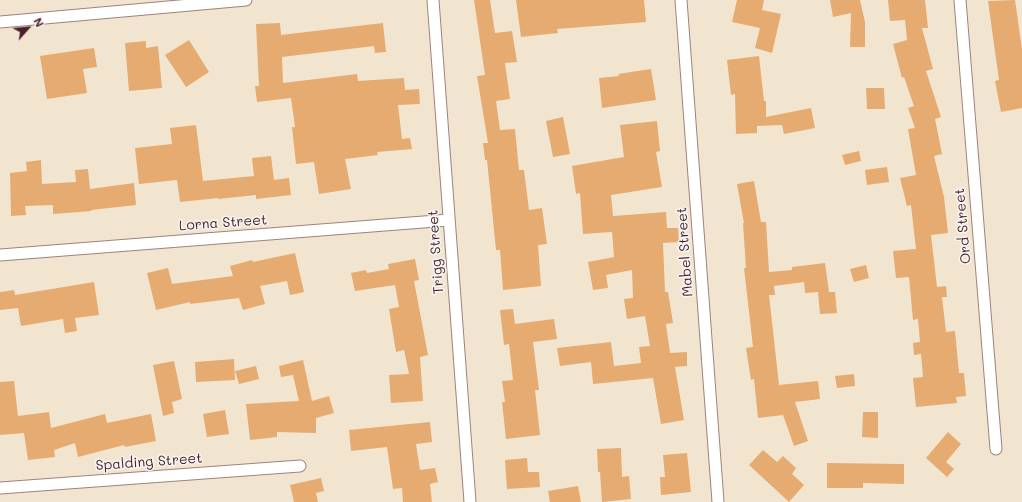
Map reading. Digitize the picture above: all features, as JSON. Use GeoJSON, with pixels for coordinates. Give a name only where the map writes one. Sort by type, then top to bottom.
{"type":"FeatureCollection","features":[{"type":"Feature","properties":{"kind":"street"},"geometry":{"type":"LineString","coordinates":[[0,22],[246,0]]}},
{"type":"Feature","properties":{"kind":"street","name":"Trigg Street"},"geometry":{"type":"LineString","coordinates":[[433,0],[470,502]]}},
{"type":"Feature","properties":{"kind":"street","name":"Mabel Street"},"geometry":{"type":"LineString","coordinates":[[681,0],[718,502]]}},
{"type":"Feature","properties":{"kind":"street","name":"Ord Street"},"geometry":{"type":"LineString","coordinates":[[960,0],[996,449]]}},
{"type":"Feature","properties":{"kind":"street","name":"Lorna Street"},"geometry":{"type":"LineString","coordinates":[[0,255],[449,220]]}},
{"type":"Feature","properties":{"kind":"street","name":"Spalding Street"},"geometry":{"type":"LineString","coordinates":[[0,488],[300,466]]}},
{"type":"Feature","properties":{"kind":"building"},"geometry":{"type":"Polygon","coordinates":[[[474,0],[490,0],[495,33],[512,31],[517,62],[505,63],[510,99],[496,101],[500,130],[515,129],[519,170],[524,170],[529,210],[542,208],[547,244],[538,245],[541,286],[503,290],[500,250],[496,250],[487,160],[485,160],[483,143],[488,143],[477,76],[485,75],[474,0]]]}},
{"type":"Feature","properties":{"kind":"building"},"geometry":{"type":"Polygon","coordinates":[[[516,0],[644,0],[646,22],[557,29],[558,33],[521,37],[516,0]]]}},
{"type":"Feature","properties":{"kind":"building"},"geometry":{"type":"Polygon","coordinates":[[[737,0],[764,0],[762,10],[781,14],[772,53],[755,48],[760,28],[732,22],[737,0]]]}},
{"type":"Feature","properties":{"kind":"building"},"geometry":{"type":"Polygon","coordinates":[[[830,0],[860,0],[865,22],[865,47],[850,47],[851,13],[833,17],[830,0]]]}},
{"type":"Feature","properties":{"kind":"building"},"geometry":{"type":"Polygon","coordinates":[[[888,0],[925,0],[928,28],[922,28],[933,69],[926,71],[941,117],[935,119],[942,154],[934,156],[944,197],[948,233],[931,235],[937,287],[946,286],[947,297],[942,297],[946,332],[955,331],[959,373],[964,373],[966,396],[956,397],[957,403],[916,407],[913,378],[923,377],[921,354],[914,355],[913,343],[920,342],[918,319],[913,320],[909,277],[896,278],[893,251],[916,249],[911,205],[907,206],[900,178],[916,175],[908,129],[915,128],[908,108],[914,106],[904,77],[902,78],[893,44],[907,40],[905,20],[890,21],[888,0]]]}},
{"type":"Feature","properties":{"kind":"building"},"geometry":{"type":"Polygon","coordinates":[[[1015,0],[1022,49],[1022,108],[1001,112],[995,81],[999,80],[988,1],[1015,0]]]}},
{"type":"Feature","properties":{"kind":"building"},"geometry":{"type":"Polygon","coordinates":[[[280,23],[281,35],[383,23],[386,52],[375,53],[374,46],[282,57],[283,83],[357,74],[358,81],[404,78],[405,90],[419,89],[420,104],[398,105],[402,139],[410,138],[412,149],[377,152],[378,155],[345,159],[351,189],[319,194],[314,162],[296,164],[292,127],[295,127],[291,98],[257,102],[255,86],[259,86],[256,24],[280,23]]]}},
{"type":"Feature","properties":{"kind":"building"},"geometry":{"type":"Polygon","coordinates":[[[189,40],[209,72],[186,87],[165,55],[189,40]]]}},
{"type":"Feature","properties":{"kind":"building"},"geometry":{"type":"Polygon","coordinates":[[[146,41],[146,48],[158,46],[162,88],[129,91],[125,43],[146,41]]]}},
{"type":"Feature","properties":{"kind":"building"},"geometry":{"type":"Polygon","coordinates":[[[94,48],[97,67],[83,69],[87,93],[47,99],[40,56],[94,48]]]}},
{"type":"Feature","properties":{"kind":"building"},"geometry":{"type":"Polygon","coordinates":[[[759,56],[764,101],[766,101],[766,117],[811,108],[815,128],[784,134],[782,125],[757,126],[757,133],[736,134],[735,94],[731,95],[727,60],[759,56]]]}},
{"type":"Feature","properties":{"kind":"building"},"geometry":{"type":"Polygon","coordinates":[[[651,69],[656,100],[602,108],[599,78],[619,76],[618,74],[651,69]]]}},
{"type":"Feature","properties":{"kind":"building"},"geometry":{"type":"Polygon","coordinates":[[[866,88],[884,88],[885,109],[867,109],[866,88]]]}},
{"type":"Feature","properties":{"kind":"building"},"geometry":{"type":"Polygon","coordinates":[[[563,117],[570,154],[553,157],[546,121],[563,117]]]}},
{"type":"Feature","properties":{"kind":"building"},"geometry":{"type":"Polygon","coordinates":[[[657,121],[660,151],[656,152],[662,187],[611,195],[613,216],[666,212],[667,228],[678,228],[679,242],[663,243],[665,292],[668,292],[673,323],[666,324],[670,353],[687,352],[687,366],[675,367],[684,420],[661,424],[653,378],[593,384],[591,362],[560,366],[557,348],[611,342],[614,366],[641,363],[639,347],[650,346],[645,316],[627,319],[624,299],[633,298],[632,270],[606,275],[608,288],[593,290],[588,262],[614,257],[612,232],[583,234],[580,193],[576,194],[572,166],[624,157],[620,125],[657,121]]]}},
{"type":"Feature","properties":{"kind":"building"},"geometry":{"type":"Polygon","coordinates":[[[196,125],[203,181],[254,176],[252,158],[271,156],[274,180],[289,178],[291,195],[256,199],[256,195],[180,202],[177,180],[139,184],[135,148],[172,144],[170,128],[196,125]]]}},
{"type":"Feature","properties":{"kind":"building"},"geometry":{"type":"Polygon","coordinates":[[[859,151],[861,161],[845,165],[842,155],[859,151]]]}},
{"type":"Feature","properties":{"kind":"building"},"geometry":{"type":"Polygon","coordinates":[[[41,160],[42,184],[76,182],[75,170],[88,169],[90,189],[134,183],[136,205],[91,210],[92,211],[53,214],[53,205],[25,206],[26,215],[11,216],[10,173],[27,171],[26,162],[41,160]]]}},
{"type":"Feature","properties":{"kind":"building"},"geometry":{"type":"Polygon","coordinates":[[[887,167],[889,182],[867,185],[865,170],[887,167]]]}},
{"type":"Feature","properties":{"kind":"building"},"geometry":{"type":"Polygon","coordinates":[[[754,181],[761,222],[766,222],[769,272],[792,270],[792,267],[825,263],[829,292],[835,292],[837,313],[820,314],[818,292],[805,293],[804,282],[774,286],[775,295],[769,295],[779,385],[818,381],[820,399],[795,402],[808,441],[794,446],[783,415],[758,418],[754,379],[751,380],[746,348],[753,347],[744,268],[746,268],[744,223],[737,184],[754,181]]]}},
{"type":"Feature","properties":{"kind":"building"},"geometry":{"type":"Polygon","coordinates":[[[295,253],[304,292],[290,295],[287,281],[260,286],[265,304],[243,310],[239,298],[190,304],[190,302],[156,310],[147,273],[168,268],[172,284],[233,276],[230,266],[252,260],[253,262],[295,253]]]}},
{"type":"Feature","properties":{"kind":"building"},"geometry":{"type":"Polygon","coordinates":[[[415,259],[419,280],[414,281],[428,355],[420,357],[423,401],[391,403],[389,375],[409,374],[404,350],[396,352],[389,309],[399,307],[395,285],[355,291],[351,273],[366,270],[367,273],[389,269],[388,264],[415,259]]]}},
{"type":"Feature","properties":{"kind":"building"},"geometry":{"type":"Polygon","coordinates":[[[866,265],[869,278],[854,282],[850,269],[866,265]]]}},
{"type":"Feature","properties":{"kind":"building"},"geometry":{"type":"Polygon","coordinates":[[[94,282],[99,315],[75,318],[77,331],[65,333],[63,319],[21,326],[18,308],[0,310],[0,292],[14,290],[15,295],[94,282]]]}},
{"type":"Feature","properties":{"kind":"building"},"geometry":{"type":"Polygon","coordinates":[[[513,309],[515,324],[554,319],[557,339],[533,342],[539,390],[535,390],[540,435],[506,439],[502,402],[505,402],[502,381],[513,380],[509,344],[504,345],[500,310],[513,309]]]}},
{"type":"Feature","properties":{"kind":"building"},"geometry":{"type":"Polygon","coordinates":[[[234,359],[235,380],[196,382],[195,362],[234,359]]]}},
{"type":"Feature","properties":{"kind":"building"},"geometry":{"type":"Polygon","coordinates":[[[303,360],[312,401],[329,396],[334,413],[316,418],[316,433],[277,432],[277,437],[250,440],[246,404],[299,401],[293,375],[281,377],[279,366],[303,360]]]}},
{"type":"Feature","properties":{"kind":"building"},"geometry":{"type":"Polygon","coordinates":[[[174,361],[182,399],[172,402],[174,413],[163,416],[153,365],[174,361]]]}},
{"type":"Feature","properties":{"kind":"building"},"geometry":{"type":"Polygon","coordinates":[[[256,366],[259,379],[239,384],[235,371],[256,366]]]}},
{"type":"Feature","properties":{"kind":"building"},"geometry":{"type":"Polygon","coordinates":[[[854,374],[855,386],[837,388],[835,376],[854,374]]]}},
{"type":"Feature","properties":{"kind":"building"},"geometry":{"type":"Polygon","coordinates":[[[14,381],[18,416],[49,412],[51,428],[105,414],[107,423],[151,414],[156,441],[125,447],[124,445],[78,457],[75,443],[54,450],[55,457],[28,460],[24,433],[0,435],[0,382],[14,381]]]}},
{"type":"Feature","properties":{"kind":"building"},"geometry":{"type":"Polygon","coordinates":[[[225,410],[229,434],[207,437],[203,414],[225,410]]]}},
{"type":"Feature","properties":{"kind":"building"},"geometry":{"type":"Polygon","coordinates":[[[863,412],[878,412],[878,438],[862,437],[863,412]]]}},
{"type":"Feature","properties":{"kind":"building"},"geometry":{"type":"Polygon","coordinates":[[[430,422],[432,442],[416,444],[420,470],[435,468],[438,482],[430,484],[432,502],[403,502],[402,488],[393,489],[387,447],[351,451],[349,430],[430,422]]]}},
{"type":"Feature","properties":{"kind":"building"},"geometry":{"type":"Polygon","coordinates":[[[948,432],[961,444],[946,462],[954,469],[947,477],[926,458],[948,432]]]}},
{"type":"Feature","properties":{"kind":"building"},"geometry":{"type":"Polygon","coordinates":[[[621,448],[622,477],[629,476],[631,499],[602,502],[597,449],[621,448]]]}},
{"type":"Feature","properties":{"kind":"building"},"geometry":{"type":"Polygon","coordinates":[[[763,450],[777,462],[783,456],[796,468],[792,474],[804,485],[789,502],[749,465],[763,450]]]}},
{"type":"Feature","properties":{"kind":"building"},"geometry":{"type":"Polygon","coordinates":[[[687,453],[691,492],[661,495],[660,477],[665,477],[663,455],[687,453]]]}},
{"type":"Feature","properties":{"kind":"building"},"geometry":{"type":"Polygon","coordinates":[[[527,458],[528,472],[539,472],[540,487],[507,489],[505,460],[527,458]]]}},
{"type":"Feature","properties":{"kind":"building"},"geometry":{"type":"Polygon","coordinates":[[[827,463],[904,464],[904,484],[863,483],[863,488],[827,488],[827,463]]]}},
{"type":"Feature","properties":{"kind":"building"},"geometry":{"type":"Polygon","coordinates":[[[321,478],[324,491],[316,493],[318,502],[294,502],[290,485],[321,478]]]}},
{"type":"Feature","properties":{"kind":"building"},"geometry":{"type":"Polygon","coordinates":[[[578,486],[581,502],[550,502],[548,491],[578,486]]]}}]}
